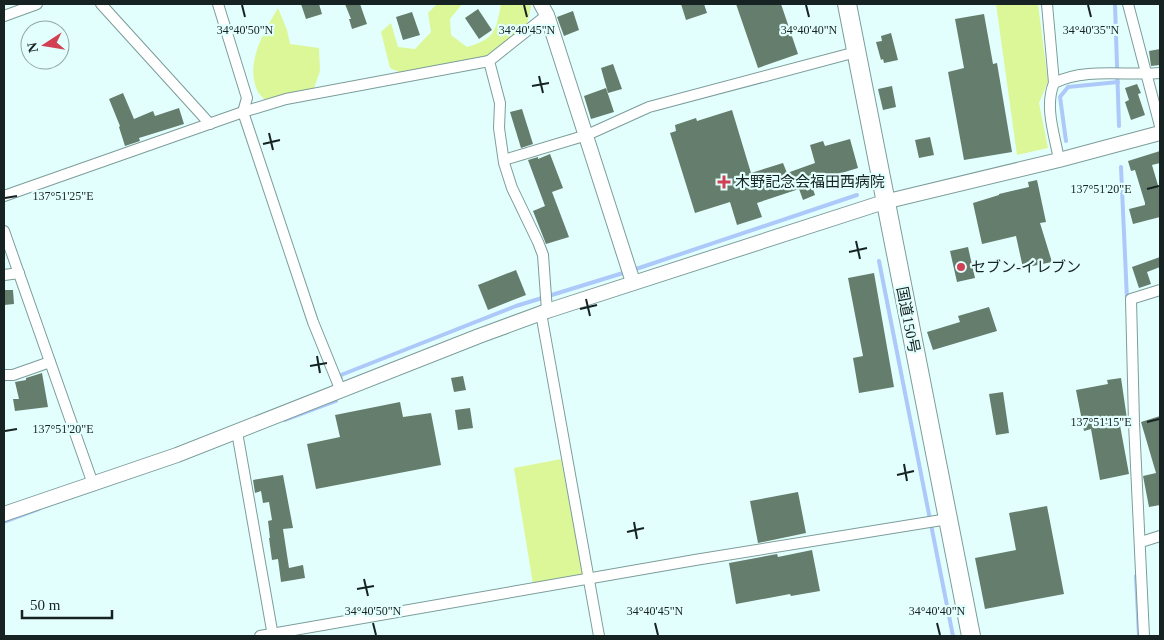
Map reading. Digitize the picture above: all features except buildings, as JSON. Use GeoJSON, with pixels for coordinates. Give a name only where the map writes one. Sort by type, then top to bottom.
{"type":"FeatureCollection","features":[{"type":"Feature","properties":{"kind":"highway","name":"国道150号"},"geometry":{"type":"LineString","coordinates":[[846,4],[971,636]]}},
{"type":"Feature","properties":{"kind":"street"},"geometry":{"type":"LineString","coordinates":[[4,16],[38,4]]}},
{"type":"Feature","properties":{"kind":"street"},"geometry":{"type":"LineString","coordinates":[[102,4],[210,124]]}},
{"type":"Feature","properties":{"kind":"street"},"geometry":{"type":"LineString","coordinates":[[218,4],[247,98],[242,112],[314,322],[341,391]]}},
{"type":"Feature","properties":{"kind":"street"},"geometry":{"type":"LineString","coordinates":[[1047,4],[1054,83],[1050,92],[1050,107],[1059,160]]}},
{"type":"Feature","properties":{"kind":"street"},"geometry":{"type":"LineString","coordinates":[[1128,4],[1160,126]]}},
{"type":"Feature","properties":{"kind":"street"},"geometry":{"type":"LineString","coordinates":[[4,196],[242,112],[286,99],[489,61],[544,9],[633,282]]}},
{"type":"Feature","properties":{"kind":"street"},"geometry":{"type":"LineString","coordinates":[[504,160],[586,135],[649,107],[856,52]]}},
{"type":"Feature","properties":{"kind":"street"},"geometry":{"type":"LineString","coordinates":[[489,61],[500,103],[499,128],[504,160],[512,188],[543,254],[544,312],[599,636]]}},
{"type":"Feature","properties":{"kind":"street"},"geometry":{"type":"LineString","coordinates":[[1054,83],[1066,77],[1127,72],[1160,73]]}},
{"type":"Feature","properties":{"kind":"street"},"geometry":{"type":"LineString","coordinates":[[4,514],[237,432],[479,336],[633,282],[884,202],[1059,160],[1160,133]]}},
{"type":"Feature","properties":{"kind":"street"},"geometry":{"type":"LineString","coordinates":[[4,232],[93,484]]}},
{"type":"Feature","properties":{"kind":"street"},"geometry":{"type":"LineString","coordinates":[[4,275],[19,274]]}},
{"type":"Feature","properties":{"kind":"street"},"geometry":{"type":"LineString","coordinates":[[1144,636],[1134,421],[1131,299],[1160,290]]}},
{"type":"Feature","properties":{"kind":"street"},"geometry":{"type":"LineString","coordinates":[[4,375],[13,375],[50,362]]}},
{"type":"Feature","properties":{"kind":"street"},"geometry":{"type":"LineString","coordinates":[[237,432],[273,635]]}},
{"type":"Feature","properties":{"kind":"street"},"geometry":{"type":"LineString","coordinates":[[260,636],[948,519]]}},
{"type":"Feature","properties":{"kind":"street"},"geometry":{"type":"LineString","coordinates":[[1140,542],[1160,536]]}},
{"type":"Feature","properties":{"kind":"green space"},"geometry":{"type":"Polygon","coordinates":[[[437,4],[462,4],[450,19],[451,35],[467,47],[483,41],[493,33],[498,21],[501,4],[530,4],[531,7],[525,34],[489,61],[408,76],[390,68],[381,32],[391,23],[398,47],[415,49],[431,32],[428,13],[437,4]]]}},
{"type":"Feature","properties":{"kind":"green space"},"geometry":{"type":"Polygon","coordinates":[[[996,4],[1038,4],[1048,82],[1039,103],[1048,148],[1017,155],[996,4]]]}},
{"type":"Feature","properties":{"kind":"green space"},"geometry":{"type":"Polygon","coordinates":[[[278,8],[287,30],[290,44],[319,48],[320,71],[312,94],[268,104],[258,92],[254,81],[254,59],[267,27],[278,8]]]}},
{"type":"Feature","properties":{"kind":"green space"},"geometry":{"type":"Polygon","coordinates":[[[561,459],[583,575],[533,584],[514,468],[561,459]]]}},
{"type":"Feature","properties":{"kind":"waterway"},"geometry":{"type":"LineString","coordinates":[[1115,4],[1119,126]]}},
{"type":"Feature","properties":{"kind":"waterway"},"geometry":{"type":"LineString","coordinates":[[1066,141],[1060,97],[1068,87],[1118,82]]}},
{"type":"Feature","properties":{"kind":"waterway"},"geometry":{"type":"LineString","coordinates":[[1121,167],[1127,299]]}},
{"type":"Feature","properties":{"kind":"waterway"},"geometry":{"type":"LineString","coordinates":[[340,380],[341,375],[516,306],[636,269],[857,195]]}},
{"type":"Feature","properties":{"kind":"waterway"},"geometry":{"type":"LineString","coordinates":[[879,261],[953,636]]}},
{"type":"Feature","properties":{"kind":"waterway"},"geometry":{"type":"LineString","coordinates":[[285,420],[336,401],[337,395]]}},
{"type":"Feature","properties":{"kind":"waterway"},"geometry":{"type":"LineString","coordinates":[[4,522],[39,509]]}},
{"type":"Feature","properties":{"kind":"waterway"},"geometry":{"type":"LineString","coordinates":[[1136,576],[1139,636]]}},
{"type":"Feature","properties":{"kind":"place","name":"木野記念会福田西病院"},"geometry":{"type":"Point","coordinates":[724,182]}},
{"type":"Feature","properties":{"kind":"place","name":"セブン-イレブン"},"geometry":{"type":"Point","coordinates":[961,267]}}]}
